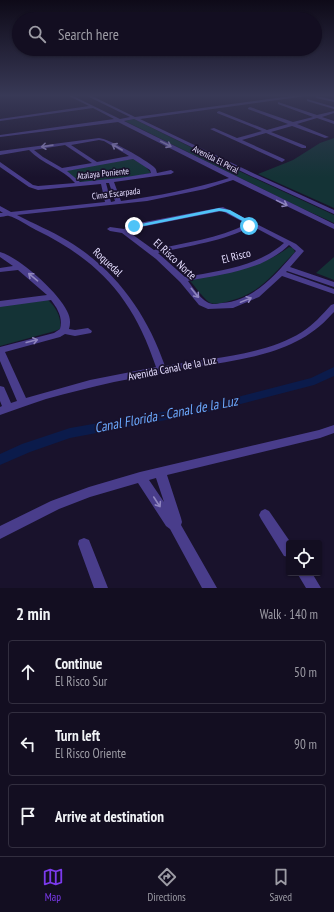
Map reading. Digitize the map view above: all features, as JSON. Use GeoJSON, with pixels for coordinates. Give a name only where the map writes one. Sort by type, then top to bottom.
{"type":"FeatureCollection","features":[{"type":"Feature","properties":{"kind":"street"},"geometry":{"type":"LineString","coordinates":[[0,136],[101,122]]}},
{"type":"Feature","properties":{"kind":"street","name":"Avenida El Peral"},"geometry":{"type":"LineString","coordinates":[[124,122],[334,227]]}},
{"type":"Feature","properties":{"kind":"street","name":"Avenida El Peral"},"geometry":{"type":"LineString","coordinates":[[144,122],[334,212]]}},
{"type":"Feature","properties":{"kind":"street"},"geometry":{"type":"LineString","coordinates":[[244,122],[304,147]]}},
{"type":"Feature","properties":{"kind":"street"},"geometry":{"type":"LineString","coordinates":[[289,122],[327,137]]}},
{"type":"Feature","properties":{"kind":"street"},"geometry":{"type":"LineString","coordinates":[[237,140],[298,122]]}},
{"type":"Feature","properties":{"kind":"street"},"geometry":{"type":"LineString","coordinates":[[212,129],[282,160]]}},
{"type":"Feature","properties":{"kind":"street"},"geometry":{"type":"LineString","coordinates":[[0,153],[99,137],[149,166],[154,174]]}},
{"type":"Feature","properties":{"kind":"street"},"geometry":{"type":"LineString","coordinates":[[65,143],[97,164]]}},
{"type":"Feature","properties":{"kind":"street"},"geometry":{"type":"LineString","coordinates":[[29,148],[40,158],[74,179],[79,184]]}},
{"type":"Feature","properties":{"kind":"street"},"geometry":{"type":"LineString","coordinates":[[60,170],[135,158]]}},
{"type":"Feature","properties":{"kind":"street","name":"Atalaya Poniente"},"geometry":{"type":"LineString","coordinates":[[0,164],[17,177],[36,188],[103,182],[171,172]]}},
{"type":"Feature","properties":{"kind":"street","name":"Cima Escarpada"},"geometry":{"type":"LineString","coordinates":[[0,216],[109,204],[185,191],[233,178]]}},
{"type":"Feature","properties":{"kind":"street"},"geometry":{"type":"LineString","coordinates":[[111,181],[119,202]]}},
{"type":"Feature","properties":{"kind":"street"},"geometry":{"type":"LineString","coordinates":[[103,182],[109,204]]}},
{"type":"Feature","properties":{"kind":"street","name":"Roquedal"},"geometry":{"type":"LineString","coordinates":[[0,208],[73,247],[86,256],[112,280],[136,311],[152,343],[162,370]]}},
{"type":"Feature","properties":{"kind":"street"},"geometry":{"type":"LineString","coordinates":[[110,229],[125,231],[134,226],[222,209],[300,250],[283,270]]}},
{"type":"Feature","properties":{"kind":"street"},"geometry":{"type":"LineString","coordinates":[[153,252],[226,236],[252,224]]}},
{"type":"Feature","properties":{"kind":"street","name":"El Risco Norte"},"geometry":{"type":"LineString","coordinates":[[125,231],[153,252],[183,280],[202,303],[208,307],[227,306],[249,299],[260,293],[283,270]]}},
{"type":"Feature","properties":{"kind":"street","name":"El Risco"},"geometry":{"type":"LineString","coordinates":[[183,280],[259,262],[275,254],[288,243]]}},
{"type":"Feature","properties":{"kind":"street"},"geometry":{"type":"LineString","coordinates":[[0,254],[38,280],[52,297],[66,320],[67,326],[64,332]]}},
{"type":"Feature","properties":{"kind":"street"},"geometry":{"type":"LineString","coordinates":[[0,270],[21,267]]}},
{"type":"Feature","properties":{"kind":"street"},"geometry":{"type":"LineString","coordinates":[[283,270],[334,285]]}},
{"type":"Feature","properties":{"kind":"street"},"geometry":{"type":"LineString","coordinates":[[283,270],[334,292]]}},
{"type":"Feature","properties":{"kind":"street"},"geometry":{"type":"LineString","coordinates":[[0,304],[52,297]]}},
{"type":"Feature","properties":{"kind":"street","name":"Avenida Canal de la Luz"},"geometry":{"type":"LineString","coordinates":[[4,410],[23,402],[71,388],[242,355],[282,345],[304,335],[314,328],[334,307]]}},
{"type":"Feature","properties":{"kind":"street"},"geometry":{"type":"LineString","coordinates":[[23,402],[0,351],[64,332],[75,333],[88,331]]}},
{"type":"Feature","properties":{"kind":"street"},"geometry":{"type":"LineString","coordinates":[[0,390],[4,410]]}},
{"type":"Feature","properties":{"kind":"street"},"geometry":{"type":"LineString","coordinates":[[0,534],[34,515],[72,498],[140,477],[320,434],[334,429]]}},
{"type":"Feature","properties":{"kind":"street"},"geometry":{"type":"LineString","coordinates":[[160,472],[175,518],[176,522],[174,526]]}},
{"type":"Feature","properties":{"kind":"street"},"geometry":{"type":"LineString","coordinates":[[140,477],[174,526],[210,588]]}},
{"type":"Feature","properties":{"kind":"street"},"geometry":{"type":"LineString","coordinates":[[266,515],[286,545]]}},
{"type":"Feature","properties":{"kind":"street"},"geometry":{"type":"LineString","coordinates":[[84,544],[101,588]]}},
{"type":"Feature","properties":{"kind":"street"},"geometry":{"type":"LineString","coordinates":[[306,576],[314,588]]}},
{"type":"Feature","properties":{"kind":"green space"},"geometry":{"type":"Polygon","coordinates":[[[128,122],[141,122],[241,172],[334,215],[334,223],[128,122]]]}},
{"type":"Feature","properties":{"kind":"green space"},"geometry":{"type":"Polygon","coordinates":[[[334,138],[334,208],[258,174],[293,160],[320,143],[334,138]]]}},
{"type":"Feature","properties":{"kind":"green space"},"geometry":{"type":"Polygon","coordinates":[[[133,159],[145,166],[151,173],[114,180],[84,182],[75,179],[65,169],[133,159]]]}},
{"type":"Feature","properties":{"kind":"green space"},"geometry":{"type":"Polygon","coordinates":[[[289,247],[293,248],[295,252],[272,276],[256,289],[237,299],[218,304],[211,303],[190,281],[254,265],[278,255],[289,247]]]}},
{"type":"Feature","properties":{"kind":"green space"},"geometry":{"type":"Polygon","coordinates":[[[334,257],[334,280],[316,273],[334,257]]]}},
{"type":"Feature","properties":{"kind":"green space"},"geometry":{"type":"Polygon","coordinates":[[[48,300],[58,313],[60,329],[0,346],[0,306],[48,300]]]}},
{"type":"Feature","properties":{"kind":"waterway","name":"Canal Florida - Canal de la Luz"},"geometry":{"type":"LineString","coordinates":[[0,460],[26,448],[70,433],[214,407],[314,381],[334,371]]}},
{"type":"Feature","properties":{"kind":"route"},"geometry":{"type":"LineString","coordinates":[[134,226],[219,209],[228,211],[252,224],[249,226]]}}]}
